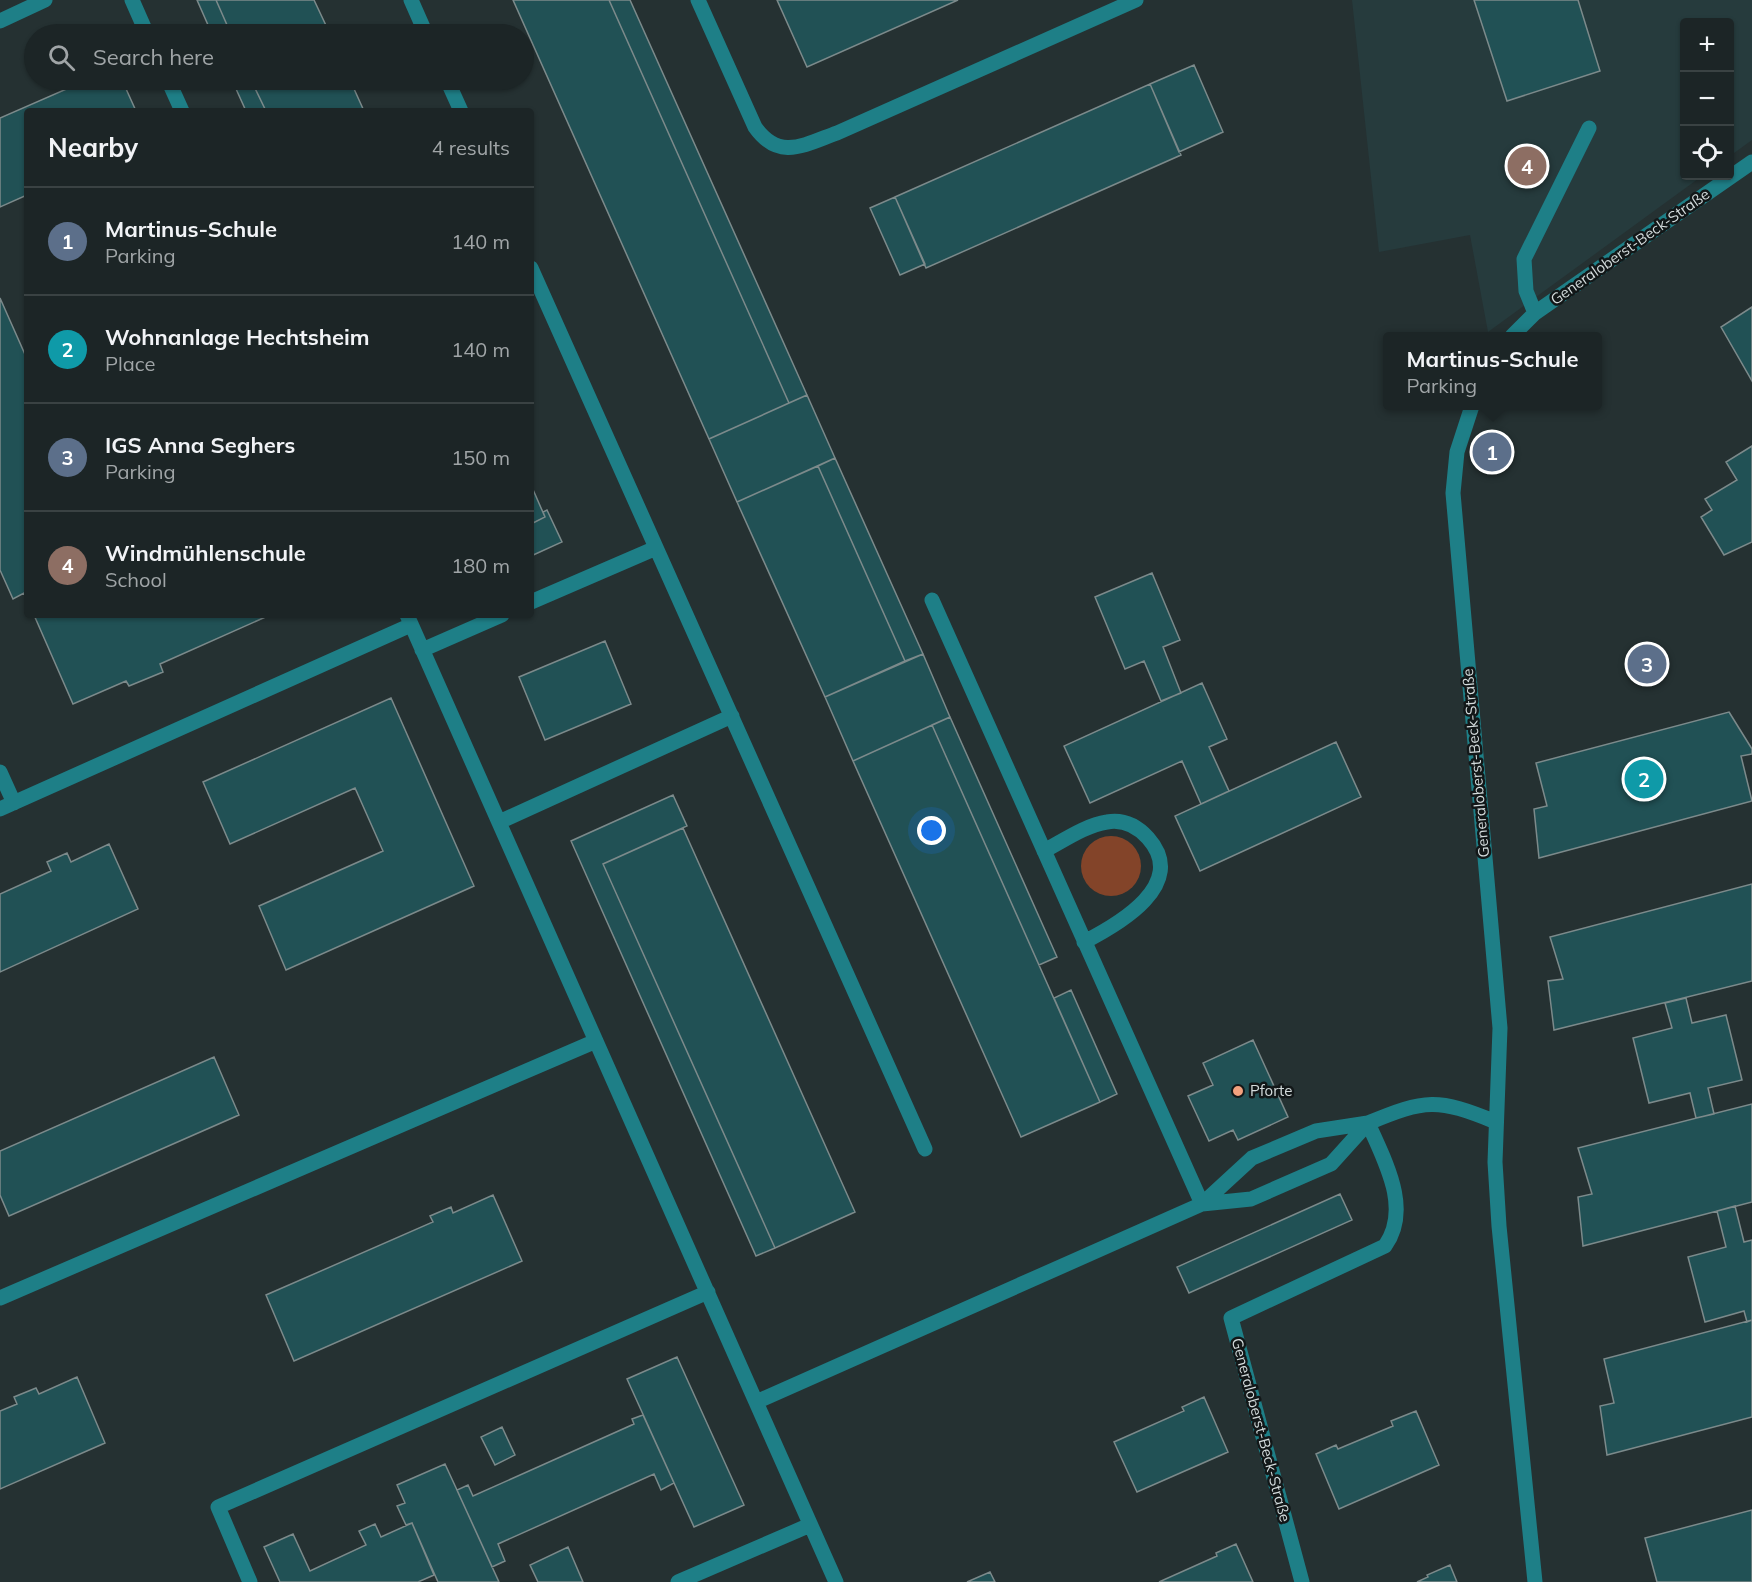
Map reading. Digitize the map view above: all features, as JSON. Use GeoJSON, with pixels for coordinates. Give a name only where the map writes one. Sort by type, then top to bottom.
{"type":"FeatureCollection","features":[{"type":"Feature","properties":{"kind":"street"},"geometry":{"type":"LineString","coordinates":[[0,21],[45,0]]}},
{"type":"Feature","properties":{"kind":"street"},"geometry":{"type":"LineString","coordinates":[[132,0],[143,24]]}},
{"type":"Feature","properties":{"kind":"street"},"geometry":{"type":"LineString","coordinates":[[411,0],[422,24]]}},
{"type":"Feature","properties":{"kind":"street"},"geometry":{"type":"LineString","coordinates":[[698,0],[755,127],[765,142],[780,148],[797,147],[837,133],[1136,0]]}},
{"type":"Feature","properties":{"kind":"street"},"geometry":{"type":"LineString","coordinates":[[173,90],[181,108]]}},
{"type":"Feature","properties":{"kind":"street"},"geometry":{"type":"LineString","coordinates":[[452,90],[460,108]]}},
{"type":"Feature","properties":{"kind":"street"},"geometry":{"type":"LineString","coordinates":[[1534,313],[1526,291],[1524,259],[1589,128]]}},
{"type":"Feature","properties":{"kind":"street","name":"Generaloberst-Beck-Straße"},"geometry":{"type":"LineString","coordinates":[[1516,332],[1534,313],[1752,162]]}},
{"type":"Feature","properties":{"kind":"street"},"geometry":{"type":"LineString","coordinates":[[534,275],[925,1149]]}},
{"type":"Feature","properties":{"kind":"street","name":"Generaloberst-Beck-Straße"},"geometry":{"type":"LineString","coordinates":[[1470,410],[1457,452],[1453,493],[1468,691],[1500,1028],[1496,1122],[1499,1226],[1535,1582]]}},
{"type":"Feature","properties":{"kind":"street"},"geometry":{"type":"LineString","coordinates":[[534,601],[656,548]]}},
{"type":"Feature","properties":{"kind":"street"},"geometry":{"type":"LineString","coordinates":[[932,600],[1202,1204]]}},
{"type":"Feature","properties":{"kind":"street"},"geometry":{"type":"LineString","coordinates":[[422,650],[495,618]]}},
{"type":"Feature","properties":{"kind":"street"},"geometry":{"type":"LineString","coordinates":[[0,772],[7,806],[409,620],[836,1582]]}},
{"type":"Feature","properties":{"kind":"street"},"geometry":{"type":"LineString","coordinates":[[499,822],[732,716]]}},
{"type":"Feature","properties":{"kind":"street"},"geometry":{"type":"LineString","coordinates":[[1044,850],[1107,822],[1125,822],[1139,828],[1158,854],[1161,869],[1156,886],[1138,909],[1115,926],[1084,942]]}},
{"type":"Feature","properties":{"kind":"street"},"geometry":{"type":"LineString","coordinates":[[0,1298],[596,1041]]}},
{"type":"Feature","properties":{"kind":"street"},"geometry":{"type":"LineString","coordinates":[[1202,1204],[1251,1158],[1316,1131],[1368,1123],[1404,1108],[1435,1103],[1451,1105],[1496,1122]]}},
{"type":"Feature","properties":{"kind":"street"},"geometry":{"type":"LineString","coordinates":[[756,1402],[1202,1204],[1251,1199],[1331,1164],[1368,1123]]}},
{"type":"Feature","properties":{"kind":"street","name":"Generaloberst-Beck-Straße"},"geometry":{"type":"LineString","coordinates":[[1302,1582],[1231,1318],[1364,1258],[1385,1246],[1395,1233],[1397,1218],[1392,1178],[1368,1123]]}},
{"type":"Feature","properties":{"kind":"street"},"geometry":{"type":"LineString","coordinates":[[250,1582],[218,1507],[708,1292]]}},
{"type":"Feature","properties":{"kind":"street"},"geometry":{"type":"LineString","coordinates":[[678,1582],[810,1525]]}},
{"type":"Feature","properties":{"kind":"shaded area"},"geometry":{"type":"Polygon","coordinates":[[[1352,0],[1752,0],[1752,140],[1734,153],[1734,18],[1680,18],[1680,180],[1697,180],[1488,332],[1470,235],[1379,252],[1352,0]]]}},
{"type":"Feature","properties":{"kind":"shaded area"},"geometry":{"type":"Polygon","coordinates":[[[1111,836],[1128,841],[1136,849],[1141,866],[1136,883],[1128,891],[1111,896],[1094,891],[1086,883],[1081,866],[1086,849],[1094,841],[1111,836]]]}},
{"type":"Feature","properties":{"kind":"building"},"geometry":{"type":"Polygon","coordinates":[[[197,0],[216,0],[227,24],[208,24],[197,0]]]}},
{"type":"Feature","properties":{"kind":"building"},"geometry":{"type":"Polygon","coordinates":[[[216,0],[314,0],[325,24],[227,24],[216,0]]]}},
{"type":"Feature","properties":{"kind":"building"},"geometry":{"type":"Polygon","coordinates":[[[513,0],[609,0],[789,403],[709,439],[534,47],[534,24],[524,24],[513,0]]]}},
{"type":"Feature","properties":{"kind":"building"},"geometry":{"type":"Polygon","coordinates":[[[609,0],[630,0],[807,395],[789,403],[609,0]]]}},
{"type":"Feature","properties":{"kind":"building"},"geometry":{"type":"Polygon","coordinates":[[[777,0],[958,0],[807,67],[777,0]]]}},
{"type":"Feature","properties":{"kind":"building"},"geometry":{"type":"Polygon","coordinates":[[[1474,0],[1578,0],[1600,71],[1507,101],[1474,0]]]}},
{"type":"Feature","properties":{"kind":"building"},"geometry":{"type":"Polygon","coordinates":[[[1194,65],[1223,132],[1179,152],[1150,84],[1194,65]]]}},
{"type":"Feature","properties":{"kind":"building"},"geometry":{"type":"Polygon","coordinates":[[[1150,84],[1181,155],[926,268],[895,197],[1150,84]]]}},
{"type":"Feature","properties":{"kind":"building"},"geometry":{"type":"Polygon","coordinates":[[[64,90],[127,90],[135,108],[24,108],[24,196],[0,207],[0,118],[64,90]]]}},
{"type":"Feature","properties":{"kind":"building"},"geometry":{"type":"Polygon","coordinates":[[[237,90],[256,90],[265,108],[245,108],[237,90]]]}},
{"type":"Feature","properties":{"kind":"building"},"geometry":{"type":"Polygon","coordinates":[[[256,90],[355,90],[363,108],[265,108],[256,90]]]}},
{"type":"Feature","properties":{"kind":"building"},"geometry":{"type":"Polygon","coordinates":[[[895,197],[925,264],[900,275],[870,208],[895,197]]]}},
{"type":"Feature","properties":{"kind":"building"},"geometry":{"type":"Polygon","coordinates":[[[0,298],[24,352],[24,593],[13,599],[0,570],[0,298]]]}},
{"type":"Feature","properties":{"kind":"building"},"geometry":{"type":"Polygon","coordinates":[[[1752,307],[1752,381],[1721,327],[1752,307]]]}},
{"type":"Feature","properties":{"kind":"building"},"geometry":{"type":"Polygon","coordinates":[[[807,395],[835,458],[737,502],[709,439],[807,395]]]}},
{"type":"Feature","properties":{"kind":"building"},"geometry":{"type":"Polygon","coordinates":[[[1752,446],[1752,542],[1724,555],[1701,517],[1712,510],[1705,499],[1737,480],[1726,462],[1752,446]]]}},
{"type":"Feature","properties":{"kind":"building"},"geometry":{"type":"Polygon","coordinates":[[[835,458],[923,654],[905,661],[818,466],[835,458]]]}},
{"type":"Feature","properties":{"kind":"building"},"geometry":{"type":"Polygon","coordinates":[[[818,466],[905,661],[825,697],[737,502],[818,466]]]}},
{"type":"Feature","properties":{"kind":"building"},"geometry":{"type":"Polygon","coordinates":[[[534,492],[545,517],[534,522],[534,492]]]}},
{"type":"Feature","properties":{"kind":"building"},"geometry":{"type":"Polygon","coordinates":[[[547,510],[562,542],[534,555],[534,522],[545,517],[543,512],[547,510]]]}},
{"type":"Feature","properties":{"kind":"building"},"geometry":{"type":"Polygon","coordinates":[[[1152,573],[1180,640],[1163,647],[1181,693],[1161,701],[1144,661],[1125,669],[1095,597],[1152,573]]]}},
{"type":"Feature","properties":{"kind":"building"},"geometry":{"type":"Polygon","coordinates":[[[35,618],[263,618],[160,664],[163,672],[129,686],[126,681],[73,704],[35,618]]]}},
{"type":"Feature","properties":{"kind":"building"},"geometry":{"type":"Polygon","coordinates":[[[605,641],[631,704],[545,740],[519,677],[605,641]]]}},
{"type":"Feature","properties":{"kind":"building"},"geometry":{"type":"Polygon","coordinates":[[[923,654],[950,717],[853,761],[825,697],[923,654]]]}},
{"type":"Feature","properties":{"kind":"building"},"geometry":{"type":"Polygon","coordinates":[[[1202,683],[1227,739],[1209,747],[1229,791],[1201,804],[1182,761],[1090,803],[1064,746],[1202,683]]]}},
{"type":"Feature","properties":{"kind":"building"},"geometry":{"type":"Polygon","coordinates":[[[391,698],[474,886],[286,970],[259,906],[383,851],[355,788],[230,844],[203,782],[391,698]]]}},
{"type":"Feature","properties":{"kind":"building"},"geometry":{"type":"Polygon","coordinates":[[[1729,712],[1752,749],[1752,754],[1741,756],[1752,801],[1539,858],[1534,809],[1547,806],[1536,763],[1729,712]]]}},
{"type":"Feature","properties":{"kind":"building"},"geometry":{"type":"Polygon","coordinates":[[[950,717],[1057,957],[1039,965],[932,725],[950,717]]]}},
{"type":"Feature","properties":{"kind":"building"},"geometry":{"type":"Polygon","coordinates":[[[932,725],[1100,1102],[1021,1137],[853,761],[932,725]]]}},
{"type":"Feature","properties":{"kind":"building"},"geometry":{"type":"Polygon","coordinates":[[[1336,742],[1361,797],[1200,871],[1175,816],[1336,742]]]}},
{"type":"Feature","properties":{"kind":"building"},"geometry":{"type":"Polygon","coordinates":[[[673,795],[687,826],[603,864],[775,1248],[756,1256],[571,841],[673,795]]]}},
{"type":"Feature","properties":{"kind":"building"},"geometry":{"type":"Polygon","coordinates":[[[683,828],[855,1212],[775,1248],[603,864],[683,828]]]}},
{"type":"Feature","properties":{"kind":"building"},"geometry":{"type":"Polygon","coordinates":[[[109,844],[138,909],[0,972],[0,894],[51,871],[47,862],[67,853],[71,862],[109,844]]]}},
{"type":"Feature","properties":{"kind":"building"},"geometry":{"type":"Polygon","coordinates":[[[1752,884],[1752,981],[1554,1030],[1548,981],[1563,979],[1550,937],[1752,884]]]}},
{"type":"Feature","properties":{"kind":"building"},"geometry":{"type":"Polygon","coordinates":[[[1071,990],[1117,1094],[1100,1102],[1054,998],[1071,990]]]}},
{"type":"Feature","properties":{"kind":"building"},"geometry":{"type":"Polygon","coordinates":[[[1686,998],[1692,1023],[1726,1015],[1742,1080],[1708,1088],[1714,1114],[1696,1118],[1690,1093],[1649,1103],[1633,1038],[1672,1028],[1665,1003],[1686,998]]]}},
{"type":"Feature","properties":{"kind":"building","name":"Pforte"},"geometry":{"type":"Polygon","coordinates":[[[1253,1040],[1288,1117],[1238,1140],[1233,1130],[1209,1141],[1188,1096],[1213,1085],[1203,1063],[1253,1040]]]}},
{"type":"Feature","properties":{"kind":"building"},"geometry":{"type":"Polygon","coordinates":[[[214,1057],[239,1115],[9,1216],[0,1195],[0,1151],[214,1057]]]}},
{"type":"Feature","properties":{"kind":"building"},"geometry":{"type":"Polygon","coordinates":[[[1752,1104],[1752,1202],[1583,1246],[1578,1197],[1592,1194],[1578,1148],[1752,1104]]]}},
{"type":"Feature","properties":{"kind":"building"},"geometry":{"type":"Polygon","coordinates":[[[1340,1194],[1352,1220],[1189,1293],[1177,1267],[1340,1194]]]}},
{"type":"Feature","properties":{"kind":"building"},"geometry":{"type":"Polygon","coordinates":[[[493,1195],[522,1261],[294,1361],[266,1295],[433,1222],[430,1216],[451,1207],[453,1213],[493,1195]]]}},
{"type":"Feature","properties":{"kind":"building"},"geometry":{"type":"Polygon","coordinates":[[[1735,1206],[1744,1242],[1752,1240],[1752,1320],[1747,1322],[1744,1311],[1705,1322],[1688,1257],[1726,1247],[1717,1211],[1735,1206]]]}},
{"type":"Feature","properties":{"kind":"building"},"geometry":{"type":"Polygon","coordinates":[[[1752,1320],[1752,1417],[1607,1455],[1600,1406],[1614,1403],[1604,1359],[1752,1320]]]}},
{"type":"Feature","properties":{"kind":"building"},"geometry":{"type":"Polygon","coordinates":[[[677,1357],[744,1505],[694,1527],[627,1379],[677,1357]]]}},
{"type":"Feature","properties":{"kind":"building"},"geometry":{"type":"Polygon","coordinates":[[[77,1377],[105,1443],[0,1489],[0,1411],[17,1404],[14,1397],[36,1388],[39,1394],[77,1377]]]}},
{"type":"Feature","properties":{"kind":"building"},"geometry":{"type":"Polygon","coordinates":[[[1204,1397],[1228,1452],[1137,1492],[1114,1442],[1184,1411],[1182,1407],[1204,1397]]]}},
{"type":"Feature","properties":{"kind":"building"},"geometry":{"type":"Polygon","coordinates":[[[1416,1411],[1439,1465],[1339,1509],[1316,1454],[1336,1445],[1338,1449],[1393,1426],[1391,1421],[1416,1411]]]}},
{"type":"Feature","properties":{"kind":"building"},"geometry":{"type":"Polygon","coordinates":[[[643,1415],[674,1483],[661,1490],[654,1474],[498,1544],[505,1561],[492,1567],[457,1490],[468,1485],[473,1496],[634,1424],[632,1419],[643,1415]]]}},
{"type":"Feature","properties":{"kind":"building"},"geometry":{"type":"Polygon","coordinates":[[[502,1427],[515,1455],[495,1465],[481,1437],[502,1427]]]}},
{"type":"Feature","properties":{"kind":"building"},"geometry":{"type":"Polygon","coordinates":[[[445,1464],[499,1582],[438,1582],[412,1523],[406,1525],[397,1506],[405,1503],[397,1485],[445,1464]]]}},
{"type":"Feature","properties":{"kind":"building"},"geometry":{"type":"Polygon","coordinates":[[[1752,1510],[1752,1582],[1657,1582],[1645,1538],[1752,1510]]]}},
{"type":"Feature","properties":{"kind":"building"},"geometry":{"type":"Polygon","coordinates":[[[412,1523],[434,1575],[418,1582],[280,1582],[264,1547],[293,1534],[310,1571],[366,1545],[359,1531],[375,1524],[381,1537],[412,1523]]]}},
{"type":"Feature","properties":{"kind":"building"},"geometry":{"type":"Polygon","coordinates":[[[1236,1544],[1253,1582],[1159,1582],[1217,1556],[1216,1553],[1236,1544]]]}},
{"type":"Feature","properties":{"kind":"building"},"geometry":{"type":"Polygon","coordinates":[[[568,1547],[583,1582],[538,1582],[530,1565],[568,1547]]]}},
{"type":"Feature","properties":{"kind":"building"},"geometry":{"type":"Polygon","coordinates":[[[1450,1565],[1457,1582],[1417,1582],[1428,1577],[1427,1575],[1450,1565]]]}},
{"type":"Feature","properties":{"kind":"building"},"geometry":{"type":"Polygon","coordinates":[[[990,1572],[995,1582],[967,1582],[990,1572]]]}},
{"type":"Feature","properties":{"kind":"place","name":"Windmühlenschule"},"geometry":{"type":"Point","coordinates":[1527,166]}},
{"type":"Feature","properties":{"kind":"place","name":"Martinus-Schule"},"geometry":{"type":"Point","coordinates":[1492,452]}},
{"type":"Feature","properties":{"kind":"place","name":"IGS Anna Seghers"},"geometry":{"type":"Point","coordinates":[1647,664]}},
{"type":"Feature","properties":{"kind":"place","name":"Wohnanlage Hechtsheim"},"geometry":{"type":"Point","coordinates":[1644,779]}},
{"type":"Feature","properties":{"kind":"place","name":"Pforte"},"geometry":{"type":"Point","coordinates":[1238,1091]}}]}
